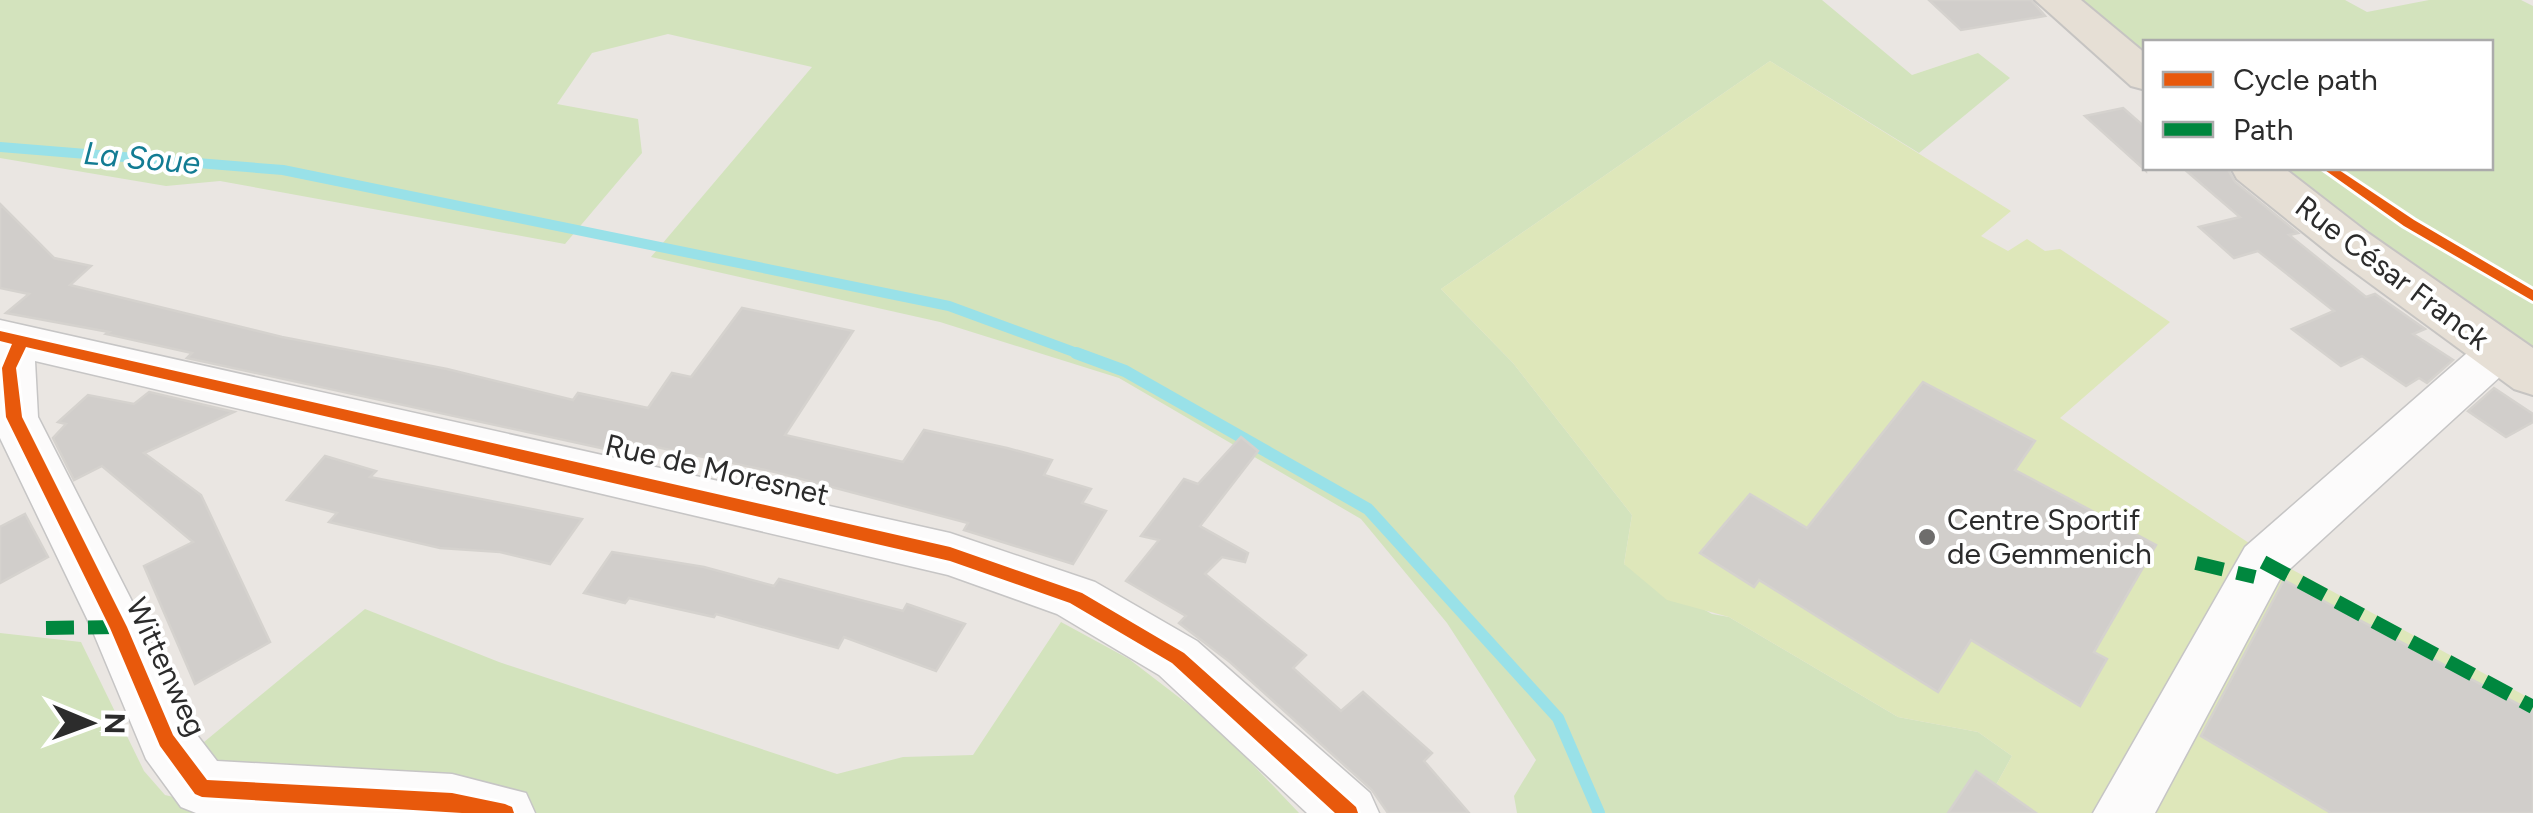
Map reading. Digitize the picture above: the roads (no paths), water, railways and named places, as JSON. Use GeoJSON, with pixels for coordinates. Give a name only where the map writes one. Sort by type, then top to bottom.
{"type":"FeatureCollection","features":[{"type":"Feature","properties":{"kind":"main road"},"geometry":{"type":"LineString","coordinates":[[2056,0],[2143,74]]}},
{"type":"Feature","properties":{"kind":"main road","name":"Rue César Franck"},"geometry":{"type":"LineString","coordinates":[[2257,170],[2516,363]]}},
{"type":"Feature","properties":{"kind":"street","name":"Wittenweg"},"geometry":{"type":"LineString","coordinates":[[10,338],[14,417],[118,627],[166,740],[202,788],[452,802],[504,813]]}},
{"type":"Feature","properties":{"kind":"street","name":"Rue de Moresnet"},"geometry":{"type":"LineString","coordinates":[[10,338],[950,554],[1058,592],[1178,658],[1349,813]]}},
{"type":"Feature","properties":{"kind":"street"},"geometry":{"type":"LineString","coordinates":[[2123,813],[2263,562],[2516,363]]}},
{"type":"Feature","properties":{"kind":"waterway","name":"La Soue"},"geometry":{"type":"LineString","coordinates":[[0,147],[283,170],[949,306],[1082,355]]}},
{"type":"Feature","properties":{"kind":"waterway"},"geometry":{"type":"LineString","coordinates":[[1076,353],[1125,371],[1368,509],[1558,718],[1599,813]]}},
{"type":"Feature","properties":{"kind":"place","name":"Centre Sportif de Gemmenich"},"geometry":{"type":"Point","coordinates":[1927,537]}}]}
